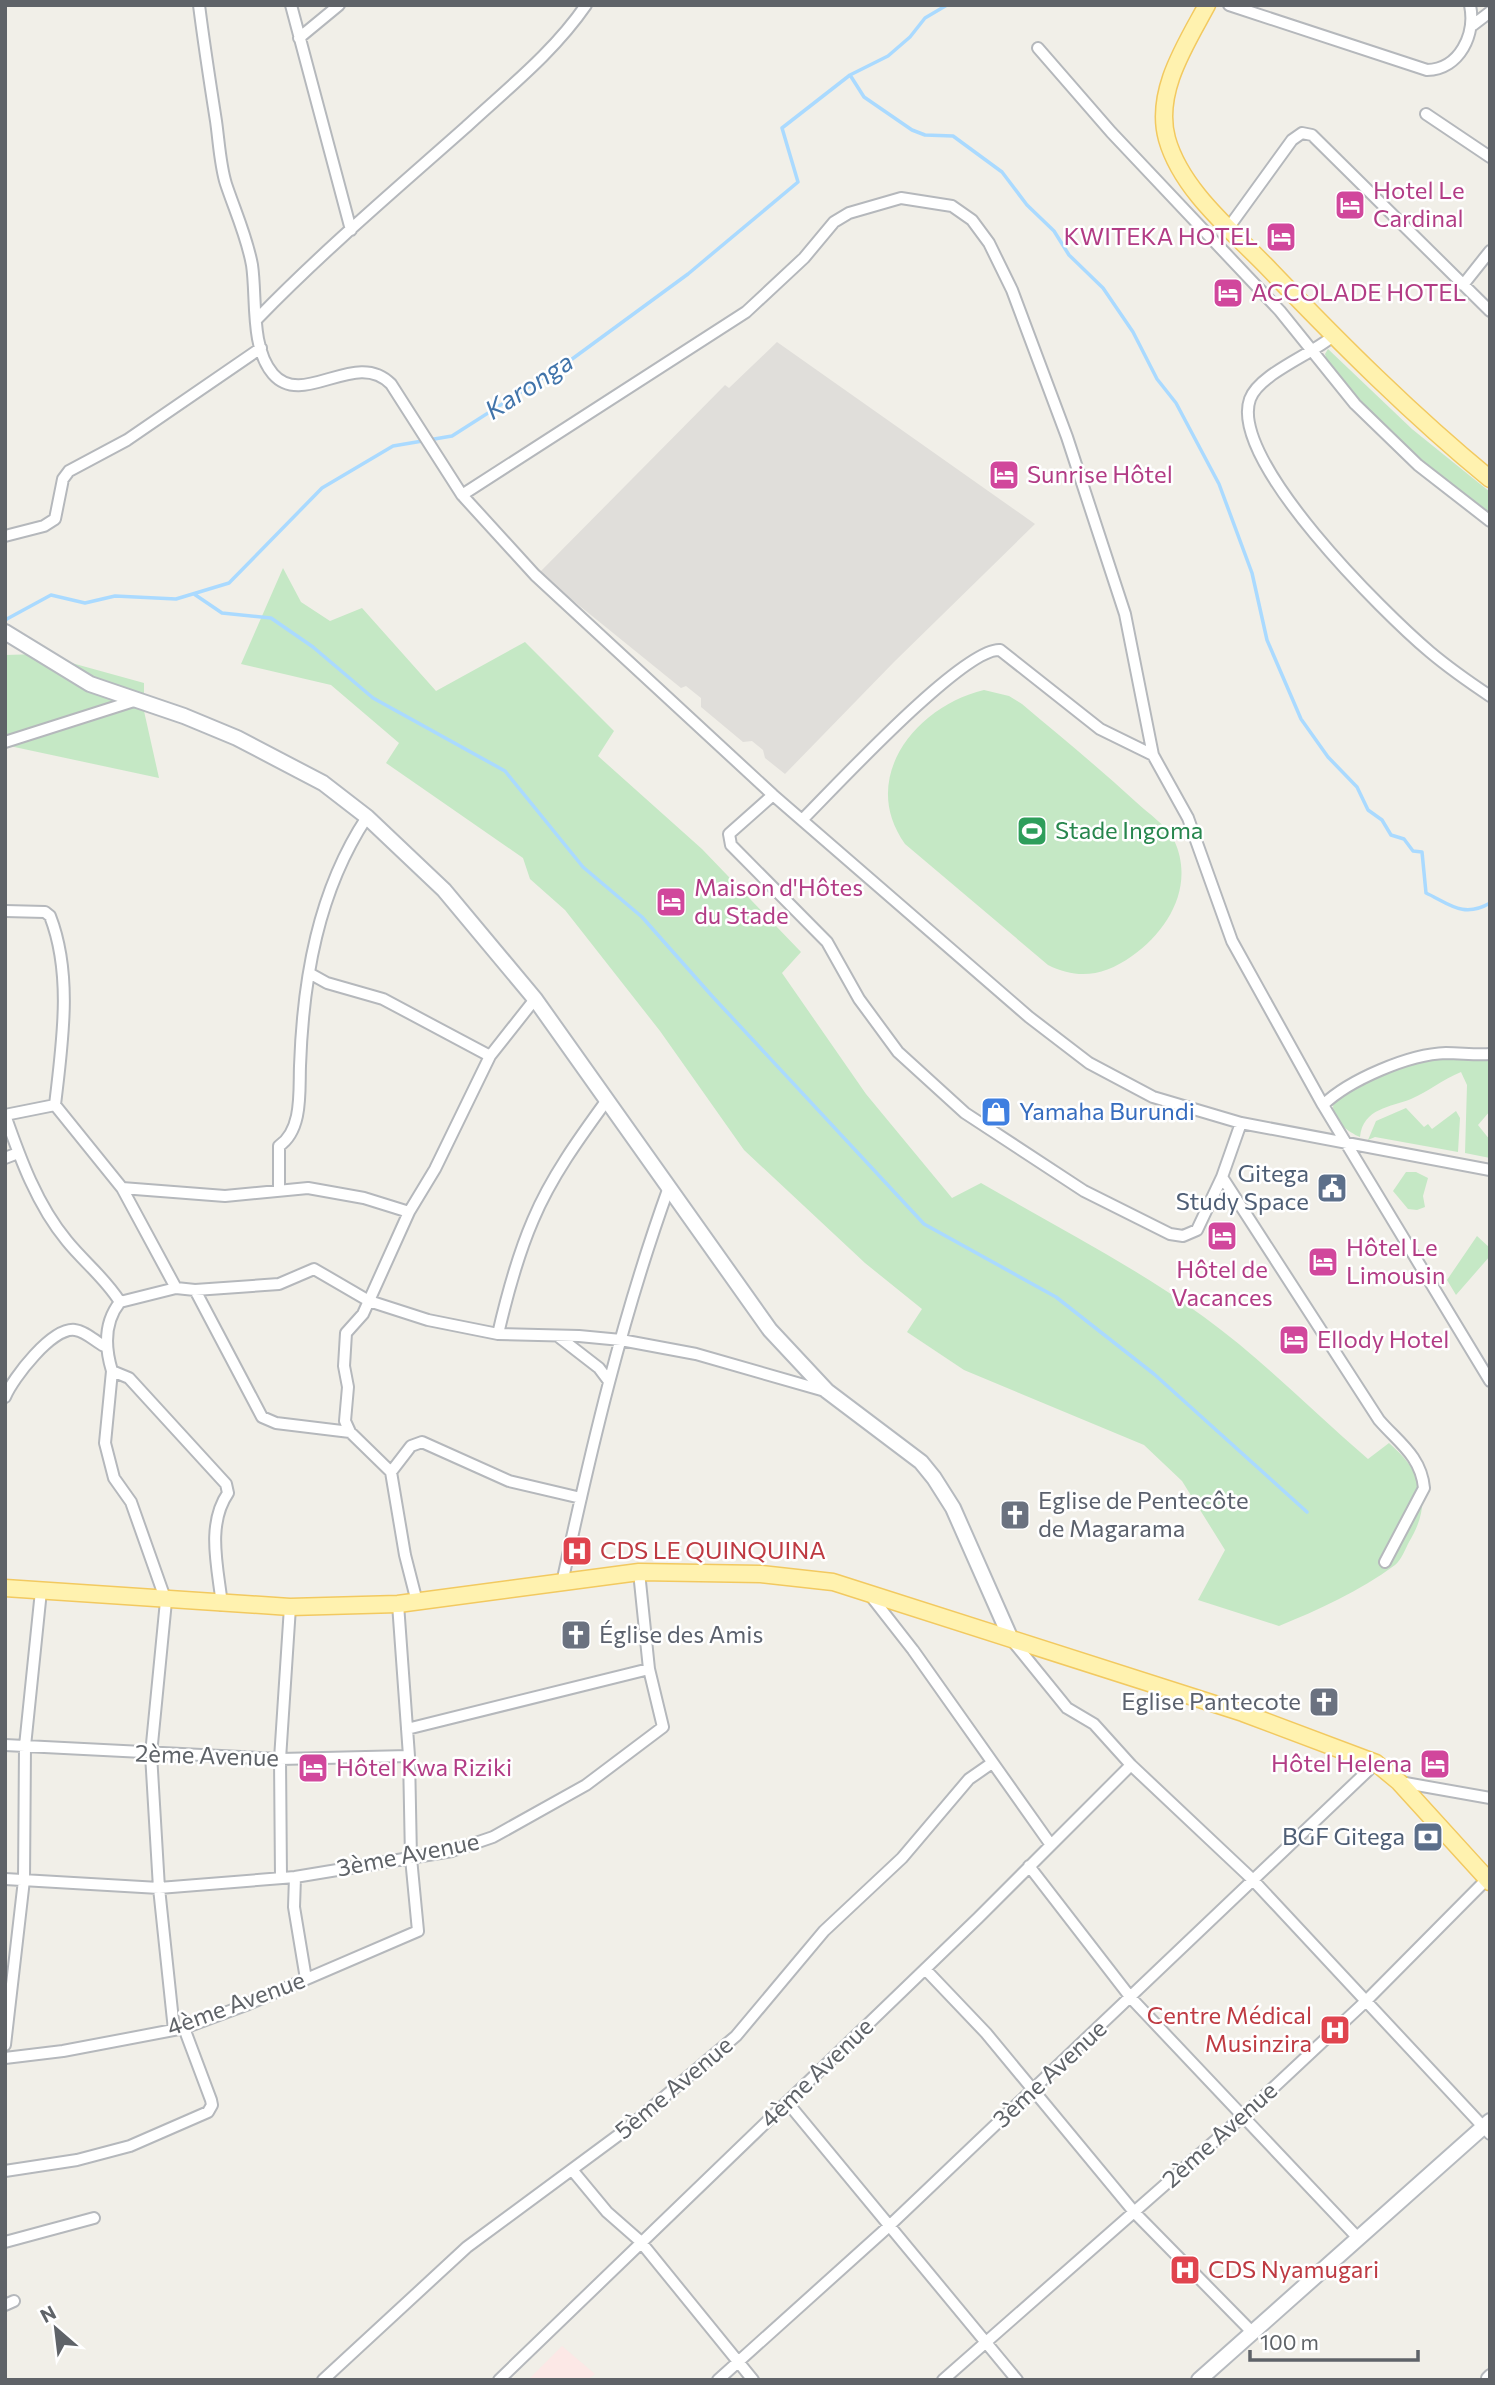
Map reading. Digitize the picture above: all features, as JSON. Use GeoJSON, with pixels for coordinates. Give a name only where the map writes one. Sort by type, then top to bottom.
{"type":"FeatureCollection","features":[{"type":"Feature","properties":{"kind":"main road"},"geometry":{"type":"LineString","coordinates":[[1207,5],[1174,69],[1164,113],[1167,139],[1181,170],[1229,227],[1333,336],[1409,410],[1490,479]]}},
{"type":"Feature","properties":{"kind":"main road"},"geometry":{"type":"LineString","coordinates":[[5,1588],[222,1605],[290,1607],[398,1604],[639,1572],[761,1573],[832,1582],[865,1590],[1243,1713],[1376,1763],[1399,1782],[1489,1880]]}},
{"type":"Feature","properties":{"kind":"street"},"geometry":{"type":"LineString","coordinates":[[199,5],[226,184],[239,212],[252,266],[261,348],[273,374],[282,381],[297,385],[372,370],[382,374],[462,495],[534,575],[773,795],[1029,1017],[1089,1063],[1153,1097],[1241,1123],[1490,1170]]}},
{"type":"Feature","properties":{"kind":"street"},"geometry":{"type":"LineString","coordinates":[[291,5],[351,230]]}},
{"type":"Feature","properties":{"kind":"street"},"geometry":{"type":"LineString","coordinates":[[299,38],[339,5]]}},
{"type":"Feature","properties":{"kind":"street"},"geometry":{"type":"LineString","coordinates":[[257,319],[351,230],[537,63],[568,31],[586,5]]}},
{"type":"Feature","properties":{"kind":"street"},"geometry":{"type":"LineString","coordinates":[[1229,5],[1427,70],[1441,69],[1452,62],[1461,52],[1473,24],[1490,12]]}},
{"type":"Feature","properties":{"kind":"street"},"geometry":{"type":"LineString","coordinates":[[1470,5],[1473,24]]}},
{"type":"Feature","properties":{"kind":"street"},"geometry":{"type":"LineString","coordinates":[[1038,48],[1111,132],[1280,311],[1347,396],[1386,437],[1490,521]]}},
{"type":"Feature","properties":{"kind":"street"},"geometry":{"type":"LineString","coordinates":[[1426,114],[1490,158]]}},
{"type":"Feature","properties":{"kind":"street"},"geometry":{"type":"LineString","coordinates":[[1229,227],[1292,140],[1302,133],[1312,135],[1490,311]]}},
{"type":"Feature","properties":{"kind":"street"},"geometry":{"type":"LineString","coordinates":[[462,495],[746,312],[804,258],[834,222],[849,213],[901,198],[952,206],[972,220],[989,243],[1012,290],[1068,437],[1125,614],[1153,755],[1188,818],[1223,919],[1247,972],[1323,1105],[1490,1381]]}},
{"type":"Feature","properties":{"kind":"street"},"geometry":{"type":"LineString","coordinates":[[1462,285],[1490,251]]}},
{"type":"Feature","properties":{"kind":"street"},"geometry":{"type":"LineString","coordinates":[[1333,336],[1265,380],[1251,397],[1248,422],[1258,453],[1291,506],[1345,566],[1428,650],[1490,696]]}},
{"type":"Feature","properties":{"kind":"street"},"geometry":{"type":"LineString","coordinates":[[5,536],[44,526],[54,519],[63,479],[69,471],[138,433],[261,348]]}},
{"type":"Feature","properties":{"kind":"street"},"geometry":{"type":"LineString","coordinates":[[5,632],[90,684],[137,700],[277,757],[323,783],[367,817],[444,890],[535,999],[770,1330],[827,1391],[920,1462],[934,1478],[953,1508],[1010,1637],[1067,1708],[1094,1724],[1131,1765],[1252,1879],[1365,2003],[1488,2127],[1251,2331],[1199,2380]]}},
{"type":"Feature","properties":{"kind":"street"},"geometry":{"type":"LineString","coordinates":[[803,819],[925,700],[963,668],[993,650],[1000,650],[1045,683],[1100,729],[1153,755]]}},
{"type":"Feature","properties":{"kind":"street"},"geometry":{"type":"LineString","coordinates":[[5,742],[137,700]]}},
{"type":"Feature","properties":{"kind":"street"},"geometry":{"type":"LineString","coordinates":[[773,795],[729,834],[731,845],[827,942],[864,1006],[898,1052],[965,1113],[1084,1191],[1177,1236],[1197,1230],[1222,1178],[1241,1123]]}},
{"type":"Feature","properties":{"kind":"street"},"geometry":{"type":"LineString","coordinates":[[279,1189],[279,1146],[284,1143],[298,1110],[309,973],[325,901],[338,867],[367,817]]}},
{"type":"Feature","properties":{"kind":"street"},"geometry":{"type":"LineString","coordinates":[[5,911],[45,912],[52,921],[64,992],[55,1105],[122,1188],[176,1288]]}},
{"type":"Feature","properties":{"kind":"street"},"geometry":{"type":"LineString","coordinates":[[309,973],[327,982],[383,999],[490,1056]]}},
{"type":"Feature","properties":{"kind":"street"},"geometry":{"type":"LineString","coordinates":[[417,1602],[405,1555],[391,1472],[350,1432],[345,1421],[348,1387],[344,1366],[345,1339],[349,1328],[363,1314],[409,1212],[435,1169],[490,1056],[535,999]]}},
{"type":"Feature","properties":{"kind":"street"},"geometry":{"type":"LineString","coordinates":[[1323,1105],[1355,1082],[1427,1056],[1445,1053],[1490,1054]]}},
{"type":"Feature","properties":{"kind":"street"},"geometry":{"type":"LineString","coordinates":[[498,1334],[510,1282],[533,1218],[561,1167],[607,1100]]}},
{"type":"Feature","properties":{"kind":"street"},"geometry":{"type":"LineString","coordinates":[[55,1105],[5,1115],[18,1153],[67,1241],[91,1264],[120,1301]]}},
{"type":"Feature","properties":{"kind":"street"},"geometry":{"type":"LineString","coordinates":[[5,1158],[18,1153]]}},
{"type":"Feature","properties":{"kind":"street"},"geometry":{"type":"LineString","coordinates":[[1222,1178],[1379,1420],[1399,1439],[1418,1465],[1424,1488],[1385,1563]]}},
{"type":"Feature","properties":{"kind":"street"},"geometry":{"type":"LineString","coordinates":[[562,1583],[608,1380],[644,1255],[668,1187]]}},
{"type":"Feature","properties":{"kind":"street"},"geometry":{"type":"LineString","coordinates":[[122,1188],[225,1196],[308,1188],[338,1192],[409,1212]]}},
{"type":"Feature","properties":{"kind":"street"},"geometry":{"type":"LineString","coordinates":[[120,1301],[176,1288],[195,1290],[279,1284],[314,1269],[369,1301],[428,1320],[498,1334],[621,1340],[696,1354],[827,1391]]}},
{"type":"Feature","properties":{"kind":"street"},"geometry":{"type":"LineString","coordinates":[[195,1290],[262,1417],[276,1423],[350,1432]]}},
{"type":"Feature","properties":{"kind":"street"},"geometry":{"type":"LineString","coordinates":[[5,2171],[77,2160],[130,2146],[208,2112],[212,2105],[179,2029],[159,1888],[151,1754],[166,1601],[137,1516],[114,1478],[105,1443],[112,1371],[104,1346],[120,1301]]}},
{"type":"Feature","properties":{"kind":"street"},"geometry":{"type":"LineString","coordinates":[[5,1396],[25,1365],[68,1331],[78,1331],[104,1346]]}},
{"type":"Feature","properties":{"kind":"street"},"geometry":{"type":"LineString","coordinates":[[559,1337],[599,1368],[608,1380]]}},
{"type":"Feature","properties":{"kind":"street"},"geometry":{"type":"LineString","coordinates":[[112,1371],[129,1378],[226,1484],[228,1493],[220,1505],[215,1523],[222,1605]]}},
{"type":"Feature","properties":{"kind":"street"},"geometry":{"type":"LineString","coordinates":[[391,1472],[411,1446],[422,1442],[509,1481],[581,1498]]}},
{"type":"Feature","properties":{"kind":"street","name":"3ème Avenue"},"geometry":{"type":"LineString","coordinates":[[5,1879],[159,1888],[295,1877],[452,1850],[493,1837],[586,1784],[660,1731],[663,1723],[649,1669],[639,1572]]}},
{"type":"Feature","properties":{"kind":"street"},"geometry":{"type":"LineString","coordinates":[[865,1590],[913,1650],[1051,1845]]}},
{"type":"Feature","properties":{"kind":"street"},"geometry":{"type":"LineString","coordinates":[[5,2045],[24,1880],[25,1746],[41,1591]]}},
{"type":"Feature","properties":{"kind":"street"},"geometry":{"type":"LineString","coordinates":[[398,1604],[409,1756],[411,1858]]}},
{"type":"Feature","properties":{"kind":"street"},"geometry":{"type":"LineString","coordinates":[[281,1877],[280,1759],[290,1607]]}},
{"type":"Feature","properties":{"kind":"street"},"geometry":{"type":"LineString","coordinates":[[407,1729],[649,1669]]}},
{"type":"Feature","properties":{"kind":"street","name":"2ème Avenue"},"geometry":{"type":"LineString","coordinates":[[5,1745],[280,1759],[409,1756]]}},
{"type":"Feature","properties":{"kind":"street","name":"5ème Avenue"},"geometry":{"type":"LineString","coordinates":[[323,2380],[467,2248],[573,2171],[736,2036],[824,1931],[902,1858],[969,1779],[992,1763]]}},
{"type":"Feature","properties":{"kind":"street","name":"3ème Avenue"},"geometry":{"type":"LineString","coordinates":[[718,2380],[888,2227],[1376,1763]]}},
{"type":"Feature","properties":{"kind":"street","name":"4ème Avenue"},"geometry":{"type":"LineString","coordinates":[[505,2378],[640,2241],[788,2102],[1131,1765]]}},
{"type":"Feature","properties":{"kind":"street"},"geometry":{"type":"LineString","coordinates":[[1399,1782],[1490,1798]]}},
{"type":"Feature","properties":{"kind":"street","name":"4ème Avenue"},"geometry":{"type":"LineString","coordinates":[[5,2058],[63,2051],[179,2029],[418,1931],[411,1858]]}},
{"type":"Feature","properties":{"kind":"street"},"geometry":{"type":"LineString","coordinates":[[1029,1866],[1131,1998],[1358,2238]]}},
{"type":"Feature","properties":{"kind":"street"},"geometry":{"type":"LineString","coordinates":[[295,1877],[294,1907],[306,1979]]}},
{"type":"Feature","properties":{"kind":"street","name":"2ème Avenue"},"geometry":{"type":"LineString","coordinates":[[943,2380],[1242,2117],[1365,2003],[1489,1880]]}},
{"type":"Feature","properties":{"kind":"street"},"geometry":{"type":"LineString","coordinates":[[925,1969],[986,2033],[1135,2213],[1251,2331]]}},
{"type":"Feature","properties":{"kind":"street"},"geometry":{"type":"LineString","coordinates":[[788,2102],[888,2227],[1017,2380]]}},
{"type":"Feature","properties":{"kind":"street"},"geometry":{"type":"LineString","coordinates":[[573,2171],[607,2212],[640,2241],[753,2380]]}},
{"type":"Feature","properties":{"kind":"street"},"geometry":{"type":"LineString","coordinates":[[5,2242],[94,2218]]}},
{"type":"Feature","properties":{"kind":"shaded area"},"geometry":{"type":"Polygon","coordinates":[[[777,342],[1035,524],[894,662],[785,774],[765,758],[763,750],[752,741],[743,742],[701,707],[701,698],[686,686],[681,688],[539,573],[725,385],[729,388],[777,342]]]}},
{"type":"Feature","properties":{"kind":"shaded area"},"geometry":{"type":"Polygon","coordinates":[[[562,2346],[595,2374],[587,2380],[528,2380],[562,2346]]]}},
{"type":"Feature","properties":{"kind":"green space"},"geometry":{"type":"Polygon","coordinates":[[[1328,349],[1412,429],[1490,492],[1490,514],[1450,484],[1372,415],[1333,371],[1325,354],[1328,349]]]}},
{"type":"Feature","properties":{"kind":"green space"},"geometry":{"type":"Polygon","coordinates":[[[283,568],[301,602],[330,621],[362,608],[436,691],[525,642],[614,731],[598,756],[702,849],[801,952],[782,973],[866,1094],[952,1198],[981,1183],[1094,1247],[1177,1298],[1225,1333],[1368,1459],[1389,1443],[1400,1454],[1416,1476],[1422,1500],[1417,1527],[1397,1563],[1353,1592],[1279,1626],[1198,1600],[1225,1550],[1182,1481],[1144,1445],[964,1370],[907,1332],[922,1309],[865,1263],[744,1150],[660,1031],[565,910],[530,879],[523,858],[386,763],[399,743],[331,685],[241,664],[283,568]]]}},
{"type":"Feature","properties":{"kind":"green space"},"geometry":{"type":"Polygon","coordinates":[[[39,654],[144,683],[144,711],[159,778],[5,745],[5,655],[39,654]]]}},
{"type":"Feature","properties":{"kind":"green space","name":"Stade Ingoma"},"geometry":{"type":"Polygon","coordinates":[[[984,690],[1009,696],[1022,704],[1157,820],[1174,840],[1182,873],[1175,905],[1157,933],[1122,963],[1091,974],[1070,973],[1048,965],[905,844],[892,819],[888,794],[891,770],[901,748],[917,728],[936,712],[959,699],[984,690]]]}},
{"type":"Feature","properties":{"kind":"green space"},"geometry":{"type":"Polygon","coordinates":[[[1450,1057],[1490,1058],[1490,1111],[1478,1125],[1490,1140],[1490,1158],[1465,1153],[1467,1085],[1461,1072],[1411,1099],[1372,1114],[1362,1127],[1360,1137],[1344,1127],[1336,1117],[1333,1105],[1335,1099],[1405,1067],[1450,1057]]]}},
{"type":"Feature","properties":{"kind":"green space"},"geometry":{"type":"Polygon","coordinates":[[[1406,1108],[1424,1127],[1428,1124],[1432,1129],[1456,1111],[1460,1118],[1458,1152],[1375,1137],[1368,1140],[1376,1121],[1406,1108]]]}},
{"type":"Feature","properties":{"kind":"green space"},"geometry":{"type":"Polygon","coordinates":[[[1406,1172],[1416,1172],[1428,1178],[1423,1196],[1425,1207],[1408,1209],[1393,1191],[1406,1172]]]}},
{"type":"Feature","properties":{"kind":"green space"},"geometry":{"type":"Polygon","coordinates":[[[1477,1236],[1490,1248],[1490,1256],[1456,1295],[1447,1280],[1477,1236]]]}},
{"type":"Feature","properties":{"kind":"waterway","name":"Karonga"},"geometry":{"type":"LineString","coordinates":[[5,620],[51,595],[85,603],[115,596],[176,599],[229,583],[322,488],[393,446],[452,436],[568,362],[688,274],[798,182],[782,128],[850,75],[888,56],[910,37],[925,18],[947,5]]}},
{"type":"Feature","properties":{"kind":"waterway"},"geometry":{"type":"LineString","coordinates":[[850,75],[864,97],[912,130],[925,135],[953,136],[1002,172],[1027,205],[1054,231],[1069,255],[1103,288],[1133,332],[1157,379],[1176,403],[1219,484],[1252,573],[1267,640],[1301,719],[1328,757],[1357,787],[1368,810],[1382,820],[1391,835],[1404,839],[1413,851],[1422,852],[1426,893],[1464,910],[1480,908],[1490,903]]}},
{"type":"Feature","properties":{"kind":"waterway"},"geometry":{"type":"LineString","coordinates":[[194,594],[222,613],[271,618],[313,647],[373,698],[505,771],[583,867],[642,917],[924,1224],[1056,1297],[1154,1374],[1307,1512]]}},
{"type":"Feature","properties":{"kind":"place","name":"Hotel Le Cardinal"},"geometry":{"type":"Point","coordinates":[1350,205]}},
{"type":"Feature","properties":{"kind":"place","name":"KWITEKA HOTEL"},"geometry":{"type":"Point","coordinates":[1281,237]}},
{"type":"Feature","properties":{"kind":"place","name":"ACCOLADE HOTEL"},"geometry":{"type":"Point","coordinates":[1228,293]}},
{"type":"Feature","properties":{"kind":"place","name":"Sunrise Hôtel"},"geometry":{"type":"Point","coordinates":[1004,475]}},
{"type":"Feature","properties":{"kind":"place","name":"Stade Ingoma"},"geometry":{"type":"Point","coordinates":[1032,831]}},
{"type":"Feature","properties":{"kind":"place","name":"Maison d'Hôtes du Stade"},"geometry":{"type":"Point","coordinates":[671,902]}},
{"type":"Feature","properties":{"kind":"place","name":"Yamaha Burundi"},"geometry":{"type":"Point","coordinates":[996,1112]}},
{"type":"Feature","properties":{"kind":"place","name":"Gitega Study Space"},"geometry":{"type":"Point","coordinates":[1332,1188]}},
{"type":"Feature","properties":{"kind":"place","name":"Hôtel de Vacances"},"geometry":{"type":"Point","coordinates":[1222,1236]}},
{"type":"Feature","properties":{"kind":"place","name":"Hôtel Le Limousin"},"geometry":{"type":"Point","coordinates":[1323,1262]}},
{"type":"Feature","properties":{"kind":"place","name":"Ellody Hotel"},"geometry":{"type":"Point","coordinates":[1294,1340]}},
{"type":"Feature","properties":{"kind":"place","name":"Eglise de Pentecôte de Magarama"},"geometry":{"type":"Point","coordinates":[1015,1515]}},
{"type":"Feature","properties":{"kind":"place","name":"CDS LE QUINQUINA"},"geometry":{"type":"Point","coordinates":[577,1551]}},
{"type":"Feature","properties":{"kind":"place","name":"Église des Amis"},"geometry":{"type":"Point","coordinates":[576,1635]}},
{"type":"Feature","properties":{"kind":"place","name":"Eglise Pantecote"},"geometry":{"type":"Point","coordinates":[1324,1702]}},
{"type":"Feature","properties":{"kind":"place","name":"Hôtel Helena"},"geometry":{"type":"Point","coordinates":[1435,1764]}},
{"type":"Feature","properties":{"kind":"place","name":"Hôtel Kwa Riziki"},"geometry":{"type":"Point","coordinates":[313,1768]}},
{"type":"Feature","properties":{"kind":"place","name":"BGF Gitega"},"geometry":{"type":"Point","coordinates":[1428,1837]}},
{"type":"Feature","properties":{"kind":"place","name":"Centre Médical Musinzira"},"geometry":{"type":"Point","coordinates":[1335,2030]}},
{"type":"Feature","properties":{"kind":"place","name":"CDS Nyamugari"},"geometry":{"type":"Point","coordinates":[1185,2270]}}]}
